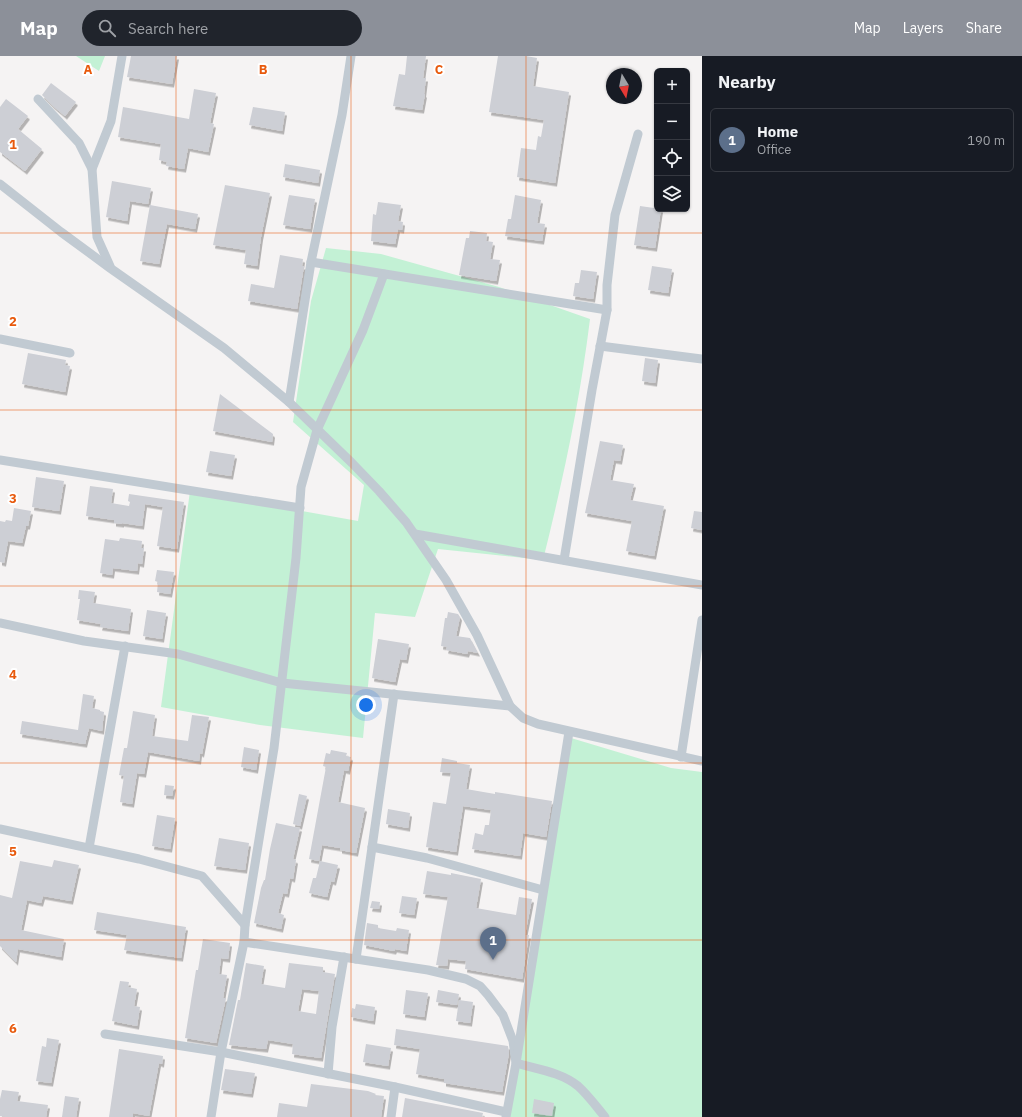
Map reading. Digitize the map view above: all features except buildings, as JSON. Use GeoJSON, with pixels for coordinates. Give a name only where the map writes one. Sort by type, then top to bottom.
{"type":"FeatureCollection","features":[{"type":"Feature","properties":{"kind":"street"},"geometry":{"type":"LineString","coordinates":[[92,169],[111,121],[122,56]]}},
{"type":"Feature","properties":{"kind":"street"},"geometry":{"type":"LineString","coordinates":[[289,402],[311,262],[342,115],[351,56]]}},
{"type":"Feature","properties":{"kind":"street"},"geometry":{"type":"LineString","coordinates":[[38,99],[79,143],[92,169],[97,237],[110,268]]}},
{"type":"Feature","properties":{"kind":"street"},"geometry":{"type":"LineString","coordinates":[[564,560],[607,310],[607,284],[615,215],[638,134]]}},
{"type":"Feature","properties":{"kind":"street"},"geometry":{"type":"LineString","coordinates":[[0,184],[110,268],[224,348],[289,402],[379,491],[415,534],[446,580],[477,635],[510,706],[523,718],[538,724],[569,732],[702,761]]}},
{"type":"Feature","properties":{"kind":"street"},"geometry":{"type":"LineString","coordinates":[[311,262],[607,310]]}},
{"type":"Feature","properties":{"kind":"street"},"geometry":{"type":"LineString","coordinates":[[211,1117],[221,1052],[244,942],[245,925],[274,748],[296,558],[301,487],[317,430],[363,330],[384,274]]}},
{"type":"Feature","properties":{"kind":"street"},"geometry":{"type":"LineString","coordinates":[[0,339],[70,353]]}},
{"type":"Feature","properties":{"kind":"street"},"geometry":{"type":"LineString","coordinates":[[600,346],[702,359]]}},
{"type":"Feature","properties":{"kind":"street"},"geometry":{"type":"LineString","coordinates":[[0,460],[300,508]]}},
{"type":"Feature","properties":{"kind":"street"},"geometry":{"type":"LineString","coordinates":[[415,534],[702,585]]}},
{"type":"Feature","properties":{"kind":"street"},"geometry":{"type":"LineString","coordinates":[[681,757],[702,620]]}},
{"type":"Feature","properties":{"kind":"street"},"geometry":{"type":"LineString","coordinates":[[0,623],[84,641],[178,654],[282,683],[510,706]]}},
{"type":"Feature","properties":{"kind":"street"},"geometry":{"type":"LineString","coordinates":[[89,848],[125,646]]}},
{"type":"Feature","properties":{"kind":"street"},"geometry":{"type":"LineString","coordinates":[[356,959],[394,694]]}},
{"type":"Feature","properties":{"kind":"street"},"geometry":{"type":"LineString","coordinates":[[105,1034],[221,1052],[395,1087],[506,1114],[516,1063],[569,732]]}},
{"type":"Feature","properties":{"kind":"street"},"geometry":{"type":"LineString","coordinates":[[0,829],[139,859],[202,876],[245,925]]}},
{"type":"Feature","properties":{"kind":"street"},"geometry":{"type":"LineString","coordinates":[[372,847],[427,858],[543,890]]}},
{"type":"Feature","properties":{"kind":"street"},"geometry":{"type":"LineString","coordinates":[[244,942],[428,970],[466,979],[480,986],[503,1015],[513,1040],[516,1063]]}},
{"type":"Feature","properties":{"kind":"street"},"geometry":{"type":"LineString","coordinates":[[328,1074],[332,1026],[344,958]]}},
{"type":"Feature","properties":{"kind":"street"},"geometry":{"type":"LineString","coordinates":[[516,1063],[558,1075],[576,1085],[589,1097],[605,1117]]}},
{"type":"Feature","properties":{"kind":"street"},"geometry":{"type":"LineString","coordinates":[[391,1117],[395,1087]]}},
{"type":"Feature","properties":{"kind":"green space"},"geometry":{"type":"Polygon","coordinates":[[[76,56],[105,56],[99,71],[76,56]]]}},
{"type":"Feature","properties":{"kind":"green space"},"geometry":{"type":"Polygon","coordinates":[[[326,248],[381,254],[499,287],[590,319],[570,440],[543,560],[438,549],[415,617],[375,613],[363,738],[260,725],[161,707],[190,491],[358,521],[364,485],[293,422],[311,301],[326,248]]]}},
{"type":"Feature","properties":{"kind":"green space"},"geometry":{"type":"Polygon","coordinates":[[[571,738],[671,768],[702,772],[702,1117],[509,1117],[571,738]]]}},
{"type":"Feature","properties":{"kind":"place","name":"Home"},"geometry":{"type":"Point","coordinates":[493,960]}}]}
